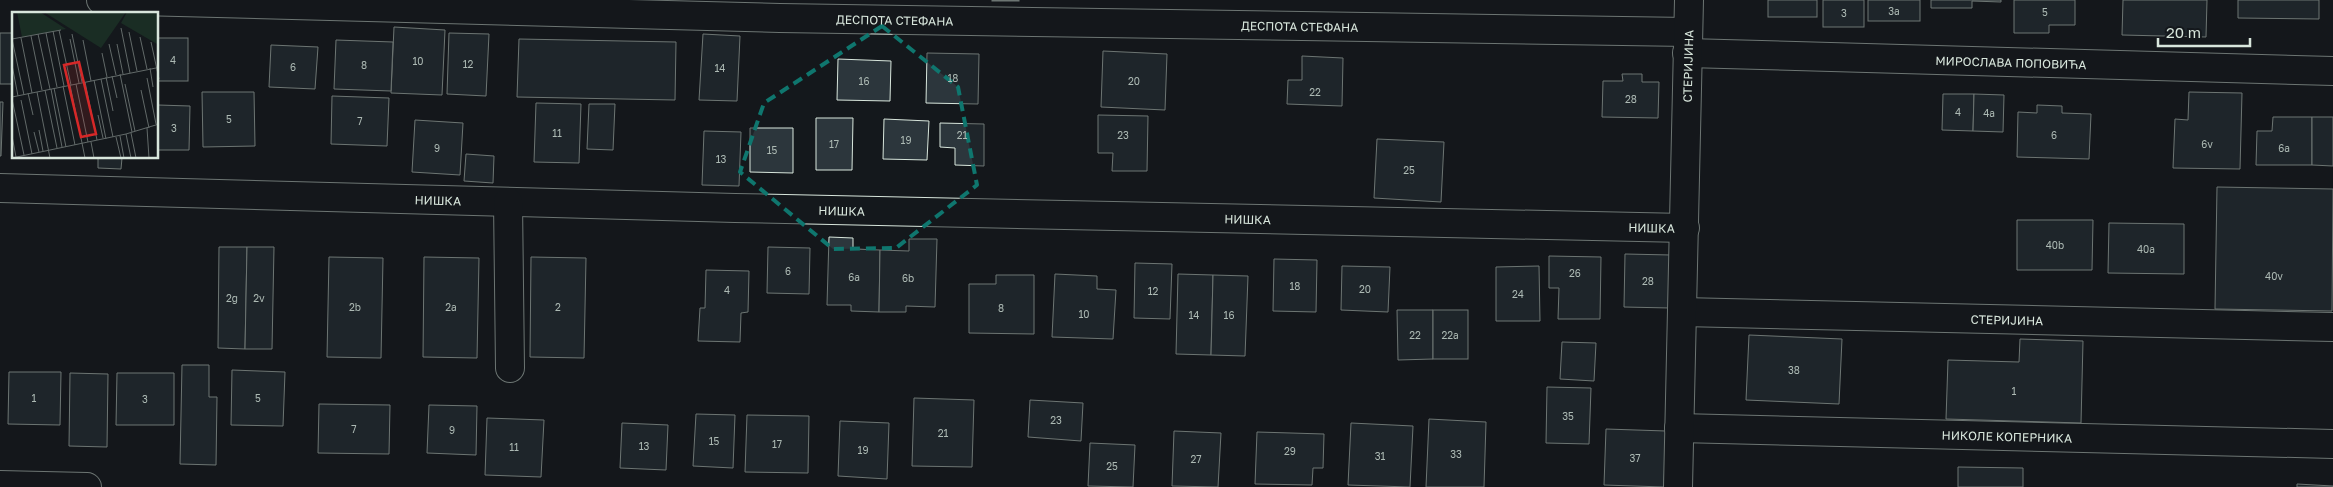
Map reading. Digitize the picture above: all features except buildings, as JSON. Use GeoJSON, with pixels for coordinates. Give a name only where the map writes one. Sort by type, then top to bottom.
{"type":"FeatureCollection","features":[{"type":"Feature","properties":{"kind":"street","name":"ДЕСПОТА СТЕФАНА"},"geometry":{"type":"LineString","coordinates":[[102,0],[1687,42]]}},
{"type":"Feature","properties":{"kind":"street","name":"СТЕРИЈИНА"},"geometry":{"type":"LineString","coordinates":[[1678,487],[1689,0]]}},
{"type":"Feature","properties":{"kind":"street","name":"МИРОСЛАВА ПОПОВИЋА"},"geometry":{"type":"LineString","coordinates":[[1687,42],[2333,71]]}},
{"type":"Feature","properties":{"kind":"street","name":"НИШКА"},"geometry":{"type":"LineString","coordinates":[[0,188],[508,202],[1685,228]]}},
{"type":"Feature","properties":{"kind":"street"},"geometry":{"type":"LineString","coordinates":[[508,202],[510,368]]}},
{"type":"Feature","properties":{"kind":"street","name":"СТЕРИЈИНА"},"geometry":{"type":"LineString","coordinates":[[1682,312],[2333,327]]}},
{"type":"Feature","properties":{"kind":"street","name":"НИКОЛЕ КОПЕРНИКА"},"geometry":{"type":"LineString","coordinates":[[1679,428],[2333,444]]}},
{"type":"Feature","properties":{"kind":"street"},"geometry":{"type":"LineString","coordinates":[[0,485],[87,487]]}},
{"type":"Feature","properties":{"kind":"highlighted area"},"geometry":{"type":"Polygon","coordinates":[[[882,26],[958,87],[977,185],[896,248],[833,249],[740,172],[764,103],[882,26]]]}}]}
